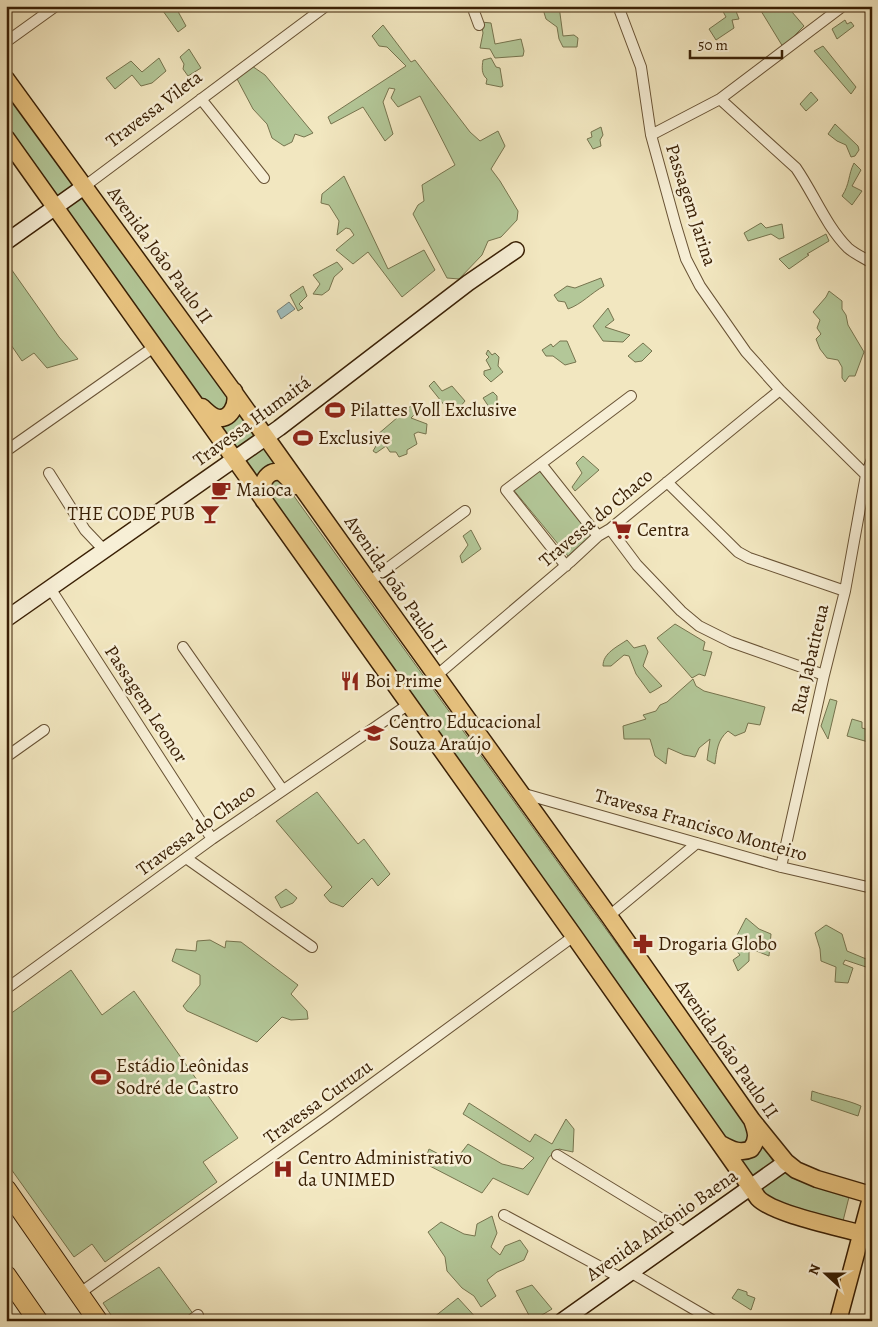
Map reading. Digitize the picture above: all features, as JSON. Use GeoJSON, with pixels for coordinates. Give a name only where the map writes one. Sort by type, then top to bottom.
{"type":"FeatureCollection","features":[{"type":"Feature","properties":{"kind":"highway"},"geometry":{"type":"LineString","coordinates":[[6,1189],[98,1321]]}},
{"type":"Feature","properties":{"kind":"highway"},"geometry":{"type":"LineString","coordinates":[[6,1275],[38,1321]]}},
{"type":"Feature","properties":{"kind":"main road","name":"Avenida João Paulo II"},"geometry":{"type":"LineString","coordinates":[[6,78],[234,391],[368,582],[609,916],[752,1120],[786,1162],[803,1174],[872,1194]]}},
{"type":"Feature","properties":{"kind":"main road"},"geometry":{"type":"LineString","coordinates":[[6,138],[762,1202],[770,1207],[862,1234]]}},
{"type":"Feature","properties":{"kind":"main road"},"geometry":{"type":"LineString","coordinates":[[189,396],[212,416],[220,418],[233,410],[236,396],[234,391]]}},
{"type":"Feature","properties":{"kind":"main road"},"geometry":{"type":"LineString","coordinates":[[264,501],[262,496],[263,482],[276,473],[283,474],[299,490],[307,494]]}},
{"type":"Feature","properties":{"kind":"main road"},"geometry":{"type":"LineString","coordinates":[[722,1144],[735,1151],[741,1152],[751,1149],[756,1138],[752,1120]]}},
{"type":"Feature","properties":{"kind":"main road"},"geometry":{"type":"LineString","coordinates":[[838,1321],[872,1194]]}},
{"type":"Feature","properties":{"kind":"street"},"geometry":{"type":"LineString","coordinates":[[6,42],[56,6]]}},
{"type":"Feature","properties":{"kind":"street","name":"Travessa Vileta"},"geometry":{"type":"LineString","coordinates":[[6,242],[85,186],[326,6]]}},
{"type":"Feature","properties":{"kind":"street"},"geometry":{"type":"LineString","coordinates":[[472,6],[479,25]]}},
{"type":"Feature","properties":{"kind":"street","name":"Passagem Jarina"},"geometry":{"type":"LineString","coordinates":[[618,6],[641,67],[651,135],[676,226],[686,259],[700,286],[746,352],[780,390],[866,475]]}},
{"type":"Feature","properties":{"kind":"street"},"geometry":{"type":"LineString","coordinates":[[651,135],[720,99],[843,6]]}},
{"type":"Feature","properties":{"kind":"street"},"geometry":{"type":"LineString","coordinates":[[201,99],[264,178]]}},
{"type":"Feature","properties":{"kind":"street"},"geometry":{"type":"LineString","coordinates":[[720,99],[796,168],[849,249],[872,263]]}},
{"type":"Feature","properties":{"kind":"street","name":"Travessa Humaitá"},"geometry":{"type":"LineString","coordinates":[[6,619],[266,437],[468,283],[516,250]]}},
{"type":"Feature","properties":{"kind":"street"},"geometry":{"type":"LineString","coordinates":[[6,451],[154,347]]}},
{"type":"Feature","properties":{"kind":"street","name":"Travessa do Chaco"},"geometry":{"type":"LineString","coordinates":[[436,676],[566,566],[598,536],[610,530],[780,390]]}},
{"type":"Feature","properties":{"kind":"street"},"geometry":{"type":"LineString","coordinates":[[566,566],[506,490],[632,396]]}},
{"type":"Feature","properties":{"kind":"street","name":"Rua Jabatiteua"},"geometry":{"type":"LineString","coordinates":[[781,867],[844,591],[866,475],[872,459]]}},
{"type":"Feature","properties":{"kind":"street"},"geometry":{"type":"LineString","coordinates":[[541,464],[598,536]]}},
{"type":"Feature","properties":{"kind":"street"},"geometry":{"type":"LineString","coordinates":[[49,473],[85,530],[104,550]]}},
{"type":"Feature","properties":{"kind":"street"},"geometry":{"type":"LineString","coordinates":[[667,482],[738,552],[749,558],[844,591]]}},
{"type":"Feature","properties":{"kind":"street"},"geometry":{"type":"LineString","coordinates":[[368,582],[465,511]]}},
{"type":"Feature","properties":{"kind":"street"},"geometry":{"type":"LineString","coordinates":[[610,530],[637,565],[681,612],[699,626],[731,642],[824,675]]}},
{"type":"Feature","properties":{"kind":"street","name":"Passagem Leonor"},"geometry":{"type":"LineString","coordinates":[[50,588],[212,839]]}},
{"type":"Feature","properties":{"kind":"street"},"geometry":{"type":"LineString","coordinates":[[183,647],[282,789]]}},
{"type":"Feature","properties":{"kind":"street","name":"Travessa do Chaco"},"geometry":{"type":"LineString","coordinates":[[6,989],[282,789],[409,704]]}},
{"type":"Feature","properties":{"kind":"street"},"geometry":{"type":"LineString","coordinates":[[6,757],[44,730]]}},
{"type":"Feature","properties":{"kind":"street","name":"Travessa Francisco Monteiro"},"geometry":{"type":"LineString","coordinates":[[521,793],[781,867],[872,888]]}},
{"type":"Feature","properties":{"kind":"street"},"geometry":{"type":"LineString","coordinates":[[609,916],[697,843]]}},
{"type":"Feature","properties":{"kind":"street"},"geometry":{"type":"LineString","coordinates":[[186,858],[312,947]]}},
{"type":"Feature","properties":{"kind":"street","name":"Travessa Curuzu"},"geometry":{"type":"LineString","coordinates":[[80,1293],[335,1111],[574,936]]}},
{"type":"Feature","properties":{"kind":"street"},"geometry":{"type":"LineString","coordinates":[[557,1155],[686,1233]]}},
{"type":"Feature","properties":{"kind":"street","name":"Avenida Antônio Baena"},"geometry":{"type":"LineString","coordinates":[[562,1321],[786,1162]]}},
{"type":"Feature","properties":{"kind":"street"},"geometry":{"type":"LineString","coordinates":[[504,1215],[714,1321]]}},
{"type":"Feature","properties":{"kind":"green space"},"geometry":{"type":"Polygon","coordinates":[[[164,6],[175,6],[186,26],[178,32],[163,11],[164,6]]]}},
{"type":"Feature","properties":{"kind":"green space"},"geometry":{"type":"Polygon","coordinates":[[[542,6],[559,6],[563,36],[574,35],[578,38],[577,47],[563,47],[559,39],[557,27],[546,19],[542,6]]]}},
{"type":"Feature","properties":{"kind":"green space"},"geometry":{"type":"Polygon","coordinates":[[[720,6],[734,6],[739,19],[732,20],[734,28],[716,40],[709,29],[726,17],[720,6]]]}},
{"type":"Feature","properties":{"kind":"green space"},"geometry":{"type":"Polygon","coordinates":[[[758,6],[790,6],[792,12],[804,26],[783,47],[758,6]]]}},
{"type":"Feature","properties":{"kind":"green space"},"geometry":{"type":"Polygon","coordinates":[[[845,20],[847,24],[851,22],[854,26],[837,39],[832,29],[845,20]]]}},
{"type":"Feature","properties":{"kind":"green space"},"geometry":{"type":"Polygon","coordinates":[[[481,22],[491,23],[495,44],[521,39],[524,51],[523,56],[495,58],[490,49],[480,48],[483,33],[481,22]]]}},
{"type":"Feature","properties":{"kind":"green space"},"geometry":{"type":"Polygon","coordinates":[[[383,25],[411,62],[415,60],[470,132],[480,141],[498,131],[505,146],[491,169],[518,211],[517,220],[501,237],[488,241],[482,255],[459,279],[447,278],[413,214],[418,205],[424,201],[422,185],[455,165],[420,96],[398,107],[391,98],[395,89],[389,88],[383,102],[393,134],[385,141],[363,107],[331,124],[328,117],[406,66],[387,47],[379,46],[372,36],[383,25]]]}},
{"type":"Feature","properties":{"kind":"green space"},"geometry":{"type":"Polygon","coordinates":[[[823,46],[856,87],[851,94],[814,51],[823,46]]]}},
{"type":"Feature","properties":{"kind":"green space"},"geometry":{"type":"Polygon","coordinates":[[[189,49],[201,68],[188,76],[183,69],[184,64],[180,57],[189,49]]]}},
{"type":"Feature","properties":{"kind":"green space"},"geometry":{"type":"Polygon","coordinates":[[[159,58],[166,71],[152,83],[141,86],[132,75],[115,89],[106,78],[131,61],[142,72],[159,58]]]}},
{"type":"Feature","properties":{"kind":"green space"},"geometry":{"type":"Polygon","coordinates":[[[491,58],[496,67],[500,68],[503,86],[501,87],[486,84],[487,79],[482,70],[483,60],[491,58]]]}},
{"type":"Feature","properties":{"kind":"green space"},"geometry":{"type":"Polygon","coordinates":[[[252,66],[265,75],[313,133],[304,137],[295,134],[292,142],[284,146],[272,138],[267,124],[253,109],[236,77],[252,66]]]}},
{"type":"Feature","properties":{"kind":"green space"},"geometry":{"type":"Polygon","coordinates":[[[6,89],[280,471],[259,487],[6,132],[6,89]]]}},
{"type":"Feature","properties":{"kind":"green space"},"geometry":{"type":"Polygon","coordinates":[[[811,92],[818,100],[806,111],[800,104],[811,92]]]}},
{"type":"Feature","properties":{"kind":"green space"},"geometry":{"type":"Polygon","coordinates":[[[835,124],[858,146],[859,150],[855,156],[851,157],[846,145],[828,134],[835,124]]]}},
{"type":"Feature","properties":{"kind":"green space"},"geometry":{"type":"Polygon","coordinates":[[[601,127],[603,135],[600,140],[601,146],[593,149],[587,139],[592,137],[591,132],[601,127]]]}},
{"type":"Feature","properties":{"kind":"green space"},"geometry":{"type":"Polygon","coordinates":[[[854,163],[861,170],[852,186],[862,191],[852,205],[842,196],[854,163]]]}},
{"type":"Feature","properties":{"kind":"green space"},"geometry":{"type":"Polygon","coordinates":[[[344,176],[388,269],[424,250],[435,270],[402,297],[368,252],[353,264],[336,250],[354,235],[350,229],[346,228],[337,235],[339,221],[329,205],[321,203],[322,194],[344,176]]]}},
{"type":"Feature","properties":{"kind":"green space"},"geometry":{"type":"Polygon","coordinates":[[[761,223],[766,228],[782,224],[784,238],[779,239],[771,234],[748,241],[744,233],[761,223]]]}},
{"type":"Feature","properties":{"kind":"green space"},"geometry":{"type":"Polygon","coordinates":[[[826,234],[829,241],[807,254],[809,255],[789,269],[779,259],[826,234]]]}},
{"type":"Feature","properties":{"kind":"green space"},"geometry":{"type":"Polygon","coordinates":[[[337,262],[343,269],[334,277],[329,290],[322,295],[313,294],[320,284],[313,275],[337,262]]]}},
{"type":"Feature","properties":{"kind":"green space"},"geometry":{"type":"Polygon","coordinates":[[[9,266],[59,337],[78,359],[47,368],[34,353],[22,361],[9,342],[6,343],[6,267],[9,266]]]}},
{"type":"Feature","properties":{"kind":"green space"},"geometry":{"type":"Polygon","coordinates":[[[601,278],[604,286],[568,309],[565,302],[558,301],[554,295],[567,286],[575,288],[601,278]]]}},
{"type":"Feature","properties":{"kind":"green space"},"geometry":{"type":"Polygon","coordinates":[[[303,286],[307,296],[299,304],[303,308],[298,311],[290,295],[303,286]]]}},
{"type":"Feature","properties":{"kind":"green space"},"geometry":{"type":"Polygon","coordinates":[[[829,291],[842,301],[842,309],[846,315],[848,325],[864,352],[855,376],[849,376],[845,382],[842,378],[842,367],[838,360],[827,358],[820,349],[816,339],[821,334],[817,328],[820,320],[813,312],[829,291]]]}},
{"type":"Feature","properties":{"kind":"green space"},"geometry":{"type":"Polygon","coordinates":[[[608,308],[614,320],[605,327],[630,335],[623,342],[603,341],[593,326],[608,308]]]}},
{"type":"Feature","properties":{"kind":"green space"},"geometry":{"type":"Polygon","coordinates":[[[560,341],[567,341],[576,362],[565,365],[553,356],[546,356],[542,350],[551,344],[553,347],[560,341]]]}},
{"type":"Feature","properties":{"kind":"green space"},"geometry":{"type":"Polygon","coordinates":[[[643,343],[652,351],[642,361],[635,362],[628,356],[643,343]]]}},
{"type":"Feature","properties":{"kind":"green space"},"geometry":{"type":"Polygon","coordinates":[[[488,350],[492,355],[495,353],[499,357],[498,366],[503,372],[491,382],[484,375],[484,371],[491,369],[486,360],[489,357],[486,354],[488,350]]]}},
{"type":"Feature","properties":{"kind":"green space"},"geometry":{"type":"Polygon","coordinates":[[[434,381],[442,391],[452,386],[465,401],[454,414],[429,386],[434,381]]]}},
{"type":"Feature","properties":{"kind":"green space"},"geometry":{"type":"Polygon","coordinates":[[[493,392],[497,396],[497,405],[502,410],[499,414],[494,408],[491,410],[483,398],[493,392]]]}},
{"type":"Feature","properties":{"kind":"green space"},"geometry":{"type":"Polygon","coordinates":[[[412,405],[417,412],[411,418],[427,424],[426,434],[418,432],[414,434],[417,444],[407,450],[407,454],[399,457],[396,452],[390,452],[386,446],[376,453],[373,451],[379,441],[377,435],[412,405]]]}},
{"type":"Feature","properties":{"kind":"green space"},"geometry":{"type":"Polygon","coordinates":[[[583,456],[599,470],[575,491],[572,487],[582,473],[576,463],[583,456]]]}},
{"type":"Feature","properties":{"kind":"green space"},"geometry":{"type":"Polygon","coordinates":[[[539,470],[591,535],[568,556],[512,488],[539,470]]]}},
{"type":"Feature","properties":{"kind":"green space"},"geometry":{"type":"Polygon","coordinates":[[[278,474],[750,1129],[749,1143],[730,1146],[265,498],[264,483],[278,474]]]}},
{"type":"Feature","properties":{"kind":"green space"},"geometry":{"type":"Polygon","coordinates":[[[471,530],[481,549],[462,563],[460,556],[468,545],[463,536],[471,530]]]}},
{"type":"Feature","properties":{"kind":"green space"},"geometry":{"type":"Polygon","coordinates":[[[675,624],[705,642],[703,650],[712,652],[705,676],[699,674],[692,678],[657,638],[675,624]]]}},
{"type":"Feature","properties":{"kind":"green space"},"geometry":{"type":"Polygon","coordinates":[[[627,640],[634,648],[645,645],[648,652],[643,666],[662,686],[650,693],[636,674],[629,656],[624,655],[611,666],[603,666],[605,657],[627,640]]]}},
{"type":"Feature","properties":{"kind":"green space"},"geometry":{"type":"Polygon","coordinates":[[[693,679],[696,686],[704,691],[765,707],[760,725],[748,723],[745,732],[735,736],[728,731],[724,734],[717,750],[715,764],[707,760],[710,739],[699,748],[695,757],[684,755],[668,748],[666,764],[655,756],[650,739],[624,739],[623,726],[646,719],[643,715],[656,711],[660,705],[667,702],[693,679]]]}},
{"type":"Feature","properties":{"kind":"green space"},"geometry":{"type":"Polygon","coordinates":[[[830,699],[837,701],[828,739],[821,726],[830,699]]]}},
{"type":"Feature","properties":{"kind":"green space"},"geometry":{"type":"Polygon","coordinates":[[[852,719],[862,722],[862,728],[872,731],[872,743],[847,736],[852,719]]]}},
{"type":"Feature","properties":{"kind":"green space"},"geometry":{"type":"Polygon","coordinates":[[[317,792],[358,844],[364,839],[390,874],[378,886],[372,878],[343,907],[330,902],[324,895],[332,887],[276,821],[317,792]]]}},
{"type":"Feature","properties":{"kind":"green space"},"geometry":{"type":"Polygon","coordinates":[[[286,889],[297,898],[293,903],[281,908],[275,897],[286,889]]]}},
{"type":"Feature","properties":{"kind":"green space"},"geometry":{"type":"Polygon","coordinates":[[[746,918],[759,929],[771,934],[769,956],[749,948],[749,961],[738,971],[733,960],[740,955],[732,945],[746,918]]]}},
{"type":"Feature","properties":{"kind":"green space"},"geometry":{"type":"Polygon","coordinates":[[[826,925],[842,934],[847,951],[871,961],[869,968],[845,960],[843,964],[853,968],[848,983],[835,982],[836,967],[821,961],[820,949],[815,933],[826,925]]]}},
{"type":"Feature","properties":{"kind":"green space"},"geometry":{"type":"Polygon","coordinates":[[[210,940],[225,948],[226,941],[241,942],[298,985],[291,994],[307,1011],[308,1019],[291,1020],[282,1017],[257,1042],[187,1011],[183,1006],[200,985],[200,975],[172,961],[176,949],[196,951],[197,941],[210,940]]]}},
{"type":"Feature","properties":{"kind":"green space","name":"Estádio Leônidas Sodré de Castro"},"geometry":{"type":"Polygon","coordinates":[[[71,970],[102,1015],[134,991],[238,1138],[203,1162],[217,1182],[105,1262],[92,1244],[74,1257],[6,1162],[6,1017],[71,970]]]}},
{"type":"Feature","properties":{"kind":"green space"},"geometry":{"type":"Polygon","coordinates":[[[812,1091],[861,1106],[858,1116],[811,1100],[812,1091]]]}},
{"type":"Feature","properties":{"kind":"green space"},"geometry":{"type":"Polygon","coordinates":[[[469,1103],[530,1142],[535,1134],[552,1144],[566,1119],[574,1129],[573,1152],[559,1149],[549,1157],[528,1195],[493,1178],[482,1193],[424,1163],[429,1149],[454,1162],[468,1144],[502,1164],[523,1169],[534,1158],[463,1114],[469,1103]]]}},
{"type":"Feature","properties":{"kind":"green space"},"geometry":{"type":"Polygon","coordinates":[[[760,1139],[775,1165],[751,1180],[732,1154],[760,1139]]]}},
{"type":"Feature","properties":{"kind":"green space"},"geometry":{"type":"Polygon","coordinates":[[[785,1172],[797,1180],[849,1197],[843,1221],[774,1201],[767,1196],[761,1188],[785,1172]]]}},
{"type":"Feature","properties":{"kind":"green space"},"geometry":{"type":"Polygon","coordinates":[[[492,1216],[497,1233],[491,1247],[500,1255],[505,1246],[520,1240],[528,1251],[524,1260],[497,1272],[487,1280],[496,1296],[481,1307],[474,1296],[462,1288],[447,1271],[445,1257],[428,1232],[441,1222],[464,1234],[475,1236],[477,1224],[492,1216]]]}},
{"type":"Feature","properties":{"kind":"green space"},"geometry":{"type":"Polygon","coordinates":[[[159,1267],[194,1315],[185,1321],[115,1321],[103,1303],[159,1267]]]}},
{"type":"Feature","properties":{"kind":"green space"},"geometry":{"type":"Polygon","coordinates":[[[532,1285],[552,1309],[532,1321],[516,1291],[532,1285]]]}},
{"type":"Feature","properties":{"kind":"green space"},"geometry":{"type":"Polygon","coordinates":[[[738,1289],[747,1292],[747,1295],[755,1298],[751,1310],[732,1298],[738,1289]]]}},
{"type":"Feature","properties":{"kind":"green space"},"geometry":{"type":"Polygon","coordinates":[[[458,1298],[479,1321],[429,1321],[458,1298]]]}},
{"type":"Feature","properties":{"kind":"water"},"geometry":{"type":"Polygon","coordinates":[[[289,302],[295,309],[281,319],[277,311],[289,302]]]}},
{"type":"Feature","properties":{"kind":"place","name":"Pilattes Voll Exclusive"},"geometry":{"type":"Point","coordinates":[335,410]}},
{"type":"Feature","properties":{"kind":"place","name":"Exclusive"},"geometry":{"type":"Point","coordinates":[303,438]}},
{"type":"Feature","properties":{"kind":"place","name":"Maioca"},"geometry":{"type":"Point","coordinates":[221,490]}},
{"type":"Feature","properties":{"kind":"place","name":"THE CODE PUB"},"geometry":{"type":"Point","coordinates":[210,514]}},
{"type":"Feature","properties":{"kind":"place","name":"Centra"},"geometry":{"type":"Point","coordinates":[622,530]}},
{"type":"Feature","properties":{"kind":"place","name":"Boi Prime"},"geometry":{"type":"Point","coordinates":[350,681]}},
{"type":"Feature","properties":{"kind":"place","name":"Centro Educacional Souza Araújo"},"geometry":{"type":"Point","coordinates":[374,733]}},
{"type":"Feature","properties":{"kind":"place","name":"Drogaria Globo"},"geometry":{"type":"Point","coordinates":[643,944]}},
{"type":"Feature","properties":{"kind":"place","name":"Estádio Leônidas Sodré de Castro"},"geometry":{"type":"Point","coordinates":[101,1077]}},
{"type":"Feature","properties":{"kind":"place","name":"Centro Administrativo da UNIMED"},"geometry":{"type":"Point","coordinates":[283,1169]}}]}
